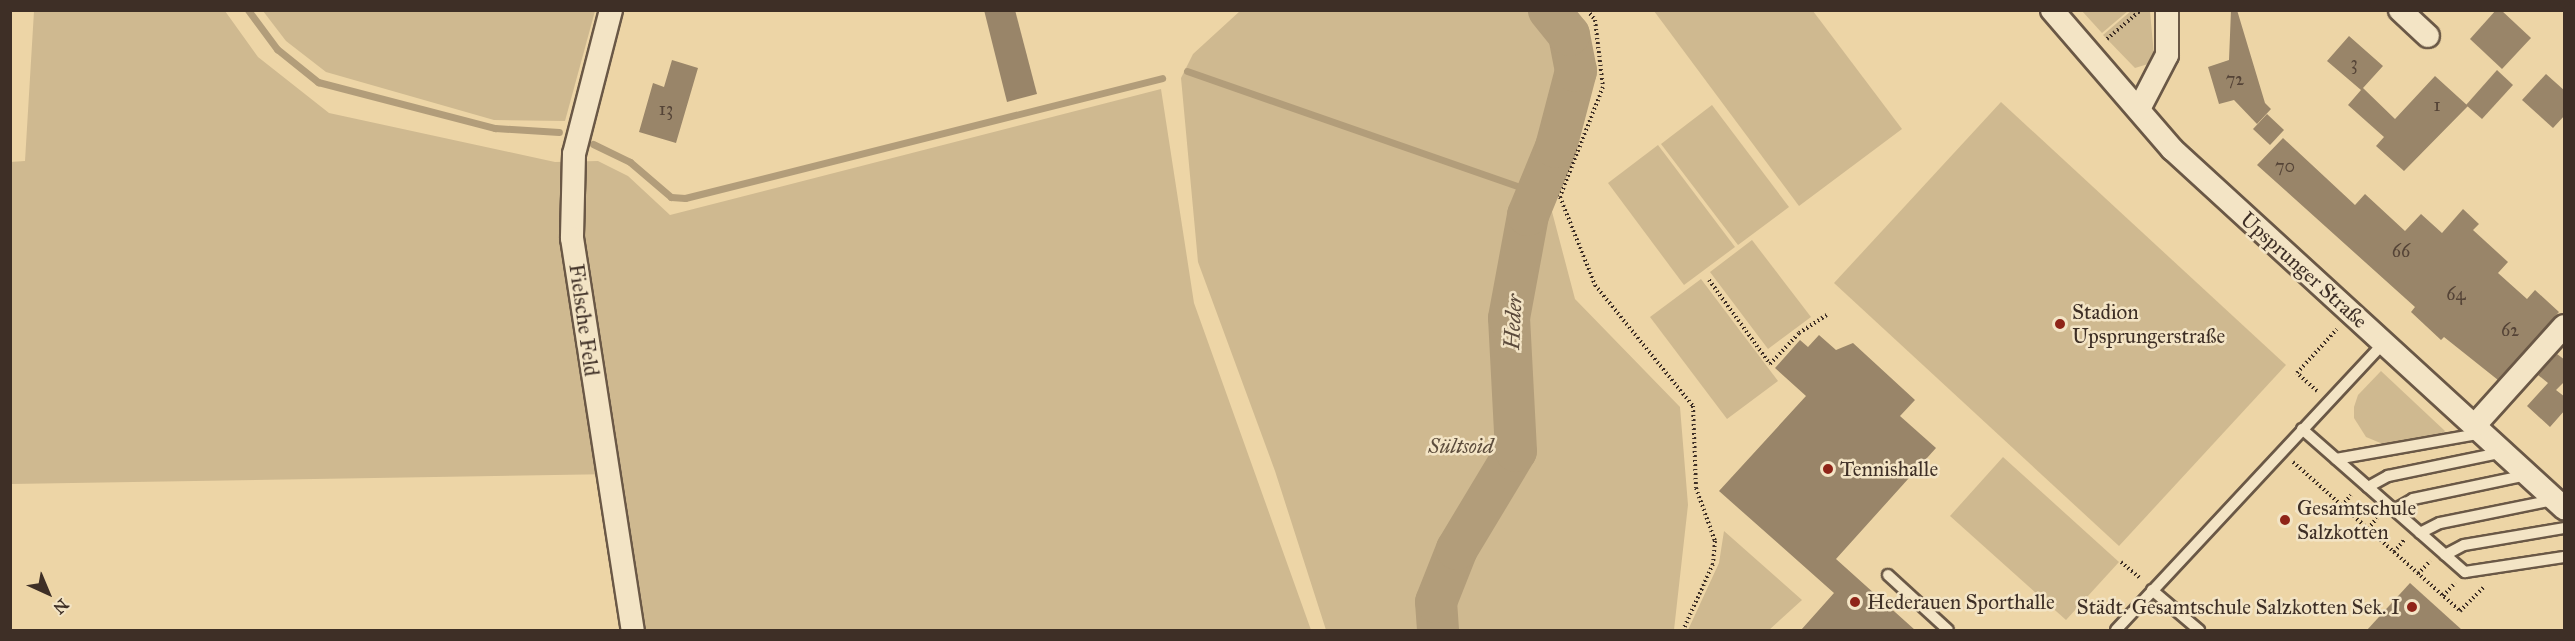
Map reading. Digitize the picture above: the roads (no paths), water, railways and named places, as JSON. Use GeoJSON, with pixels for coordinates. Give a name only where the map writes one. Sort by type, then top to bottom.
{"type":"FeatureCollection","features":[{"type":"Feature","properties":{"kind":"street","name":"Fielsche Feld"},"geometry":{"type":"LineString","coordinates":[[611,10],[574,154],[572,238],[633,630]]}},
{"type":"Feature","properties":{"kind":"street","name":"Upsprunger Straße"},"geometry":{"type":"LineString","coordinates":[[2052,10],[2172,149],[2560,504]]}},
{"type":"Feature","properties":{"kind":"street"},"geometry":{"type":"LineString","coordinates":[[2139,109],[2167,55],[2167,10]]}},
{"type":"Feature","properties":{"kind":"street"},"geometry":{"type":"LineString","coordinates":[[2400,10],[2428,36]]}},
{"type":"Feature","properties":{"kind":"street"},"geometry":{"type":"LineString","coordinates":[[2479,429],[2565,326]]}},
{"type":"Feature","properties":{"kind":"lane"},"geometry":{"type":"LineString","coordinates":[[2116,630],[2384,343]]}},
{"type":"Feature","properties":{"kind":"lane"},"geometry":{"type":"LineString","coordinates":[[2302,429],[2445,555],[2470,573],[2565,557]]}},
{"type":"Feature","properties":{"kind":"lane"},"geometry":{"type":"LineString","coordinates":[[2336,459],[2479,429]]}},
{"type":"Feature","properties":{"kind":"lane"},"geometry":{"type":"LineString","coordinates":[[2368,487],[2388,476],[2504,452]]}},
{"type":"Feature","properties":{"kind":"lane"},"geometry":{"type":"LineString","coordinates":[[2394,510],[2413,499],[2528,475]]}},
{"type":"Feature","properties":{"kind":"lane"},"geometry":{"type":"LineString","coordinates":[[2420,533],[2440,523],[2560,504]]}},
{"type":"Feature","properties":{"kind":"lane"},"geometry":{"type":"LineString","coordinates":[[2445,555],[2464,545],[2565,528]]}},
{"type":"Feature","properties":{"kind":"lane"},"geometry":{"type":"LineString","coordinates":[[1888,575],[1948,630]]}},
{"type":"Feature","properties":{"kind":"lane"},"geometry":{"type":"LineString","coordinates":[[2152,590],[2199,630]]}},
{"type":"Feature","properties":{"kind":"waterway"},"geometry":{"type":"LineString","coordinates":[[248,10],[277,49],[318,82],[495,128],[559,132]]}},
{"type":"Feature","properties":{"kind":"waterway","name":"Heder"},"geometry":{"type":"LineString","coordinates":[[1438,630],[1436,602],[1457,549],[1516,451],[1509,318],[1528,215],[1556,147],[1576,71],[1569,35],[1549,10]]}},
{"type":"Feature","properties":{"kind":"waterway"},"geometry":{"type":"LineString","coordinates":[[1187,71],[1537,193]]}},
{"type":"Feature","properties":{"kind":"waterway"},"geometry":{"type":"LineString","coordinates":[[593,144],[630,162],[671,197],[685,198],[1162,78]]}},
{"type":"Feature","properties":{"kind":"place","name":"Stadion Upsprungerstraße"},"geometry":{"type":"Point","coordinates":[2060,324]}},
{"type":"Feature","properties":{"kind":"place","name":"Tennishalle"},"geometry":{"type":"Point","coordinates":[1828,469]}},
{"type":"Feature","properties":{"kind":"place","name":"Gesamtschule Salzkotten"},"geometry":{"type":"Point","coordinates":[2285,520]}},
{"type":"Feature","properties":{"kind":"place","name":"Hederauen Sporthalle"},"geometry":{"type":"Point","coordinates":[1855,602]}},
{"type":"Feature","properties":{"kind":"place","name":"Städt. Gesamtschule Salzkotten Sek. I"},"geometry":{"type":"Point","coordinates":[2412,607]}},
{"type":"Feature","properties":{"kind":"park label","name":"Sültsoid"},"geometry":{"type":"Point","coordinates":[1461,446]}}]}
